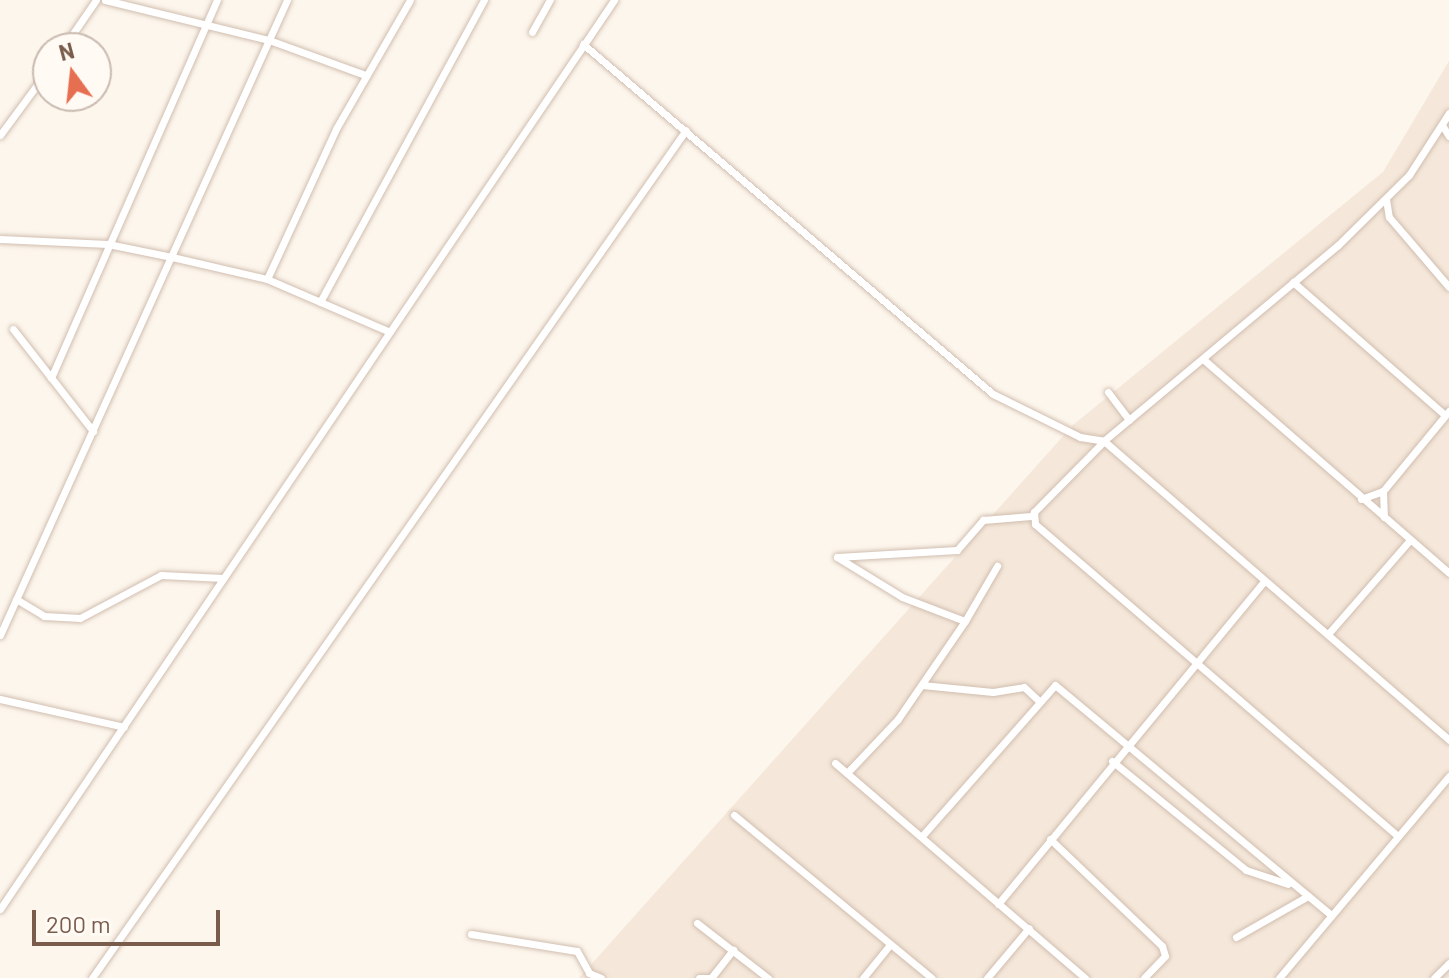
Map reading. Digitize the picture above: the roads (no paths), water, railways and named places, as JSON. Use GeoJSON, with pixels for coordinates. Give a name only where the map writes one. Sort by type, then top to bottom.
{"type":"FeatureCollection","features":[{"type":"Feature","properties":{"kind":"street"},"geometry":{"type":"LineString","coordinates":[[74,32],[96,0]]}},
{"type":"Feature","properties":{"kind":"street"},"geometry":{"type":"LineString","coordinates":[[105,0],[207,22],[269,40],[365,75]]}},
{"type":"Feature","properties":{"kind":"street"},"geometry":{"type":"LineString","coordinates":[[51,378],[217,0]]}},
{"type":"Feature","properties":{"kind":"street"},"geometry":{"type":"LineString","coordinates":[[0,635],[287,0]]}},
{"type":"Feature","properties":{"kind":"street"},"geometry":{"type":"LineString","coordinates":[[267,279],[365,75],[410,0]]}},
{"type":"Feature","properties":{"kind":"street"},"geometry":{"type":"LineString","coordinates":[[320,302],[484,0]]}},
{"type":"Feature","properties":{"kind":"street"},"geometry":{"type":"LineString","coordinates":[[532,32],[550,0]]}},
{"type":"Feature","properties":{"kind":"street"},"geometry":{"type":"LineString","coordinates":[[0,909],[614,0]]}},
{"type":"Feature","properties":{"kind":"street"},"geometry":{"type":"LineString","coordinates":[[583,44],[993,394],[1080,437],[1104,441],[1449,740]]}},
{"type":"Feature","properties":{"kind":"street"},"geometry":{"type":"LineString","coordinates":[[0,135],[32,92]]}},
{"type":"Feature","properties":{"kind":"street"},"geometry":{"type":"LineString","coordinates":[[965,621],[902,597],[837,557],[957,550],[983,520],[1031,516],[1104,441],[1293,282],[1386,199],[1449,113]]}},
{"type":"Feature","properties":{"kind":"street"},"geometry":{"type":"LineString","coordinates":[[1442,125],[1449,136]]}},
{"type":"Feature","properties":{"kind":"street"},"geometry":{"type":"LineString","coordinates":[[92,978],[686,130]]}},
{"type":"Feature","properties":{"kind":"street"},"geometry":{"type":"LineString","coordinates":[[1386,199],[1389,217],[1449,287]]}},
{"type":"Feature","properties":{"kind":"street"},"geometry":{"type":"LineString","coordinates":[[0,239],[108,244],[267,279],[388,331]]}},
{"type":"Feature","properties":{"kind":"street"},"geometry":{"type":"LineString","coordinates":[[1293,282],[1447,413],[1383,491],[1361,499]]}},
{"type":"Feature","properties":{"kind":"street"},"geometry":{"type":"LineString","coordinates":[[13,329],[93,431]]}},
{"type":"Feature","properties":{"kind":"street"},"geometry":{"type":"LineString","coordinates":[[1203,359],[1449,573]]}},
{"type":"Feature","properties":{"kind":"street"},"geometry":{"type":"LineString","coordinates":[[1108,392],[1129,420]]}},
{"type":"Feature","properties":{"kind":"street"},"geometry":{"type":"LineString","coordinates":[[1383,491],[1385,519]]}},
{"type":"Feature","properties":{"kind":"street"},"geometry":{"type":"LineString","coordinates":[[1031,516],[1192,663],[1396,834]]}},
{"type":"Feature","properties":{"kind":"street"},"geometry":{"type":"LineString","coordinates":[[1328,634],[1410,540]]}},
{"type":"Feature","properties":{"kind":"street"},"geometry":{"type":"LineString","coordinates":[[847,773],[922,685],[997,566]]}},
{"type":"Feature","properties":{"kind":"street"},"geometry":{"type":"LineString","coordinates":[[16,599],[44,616],[80,618],[161,575],[223,578]]}},
{"type":"Feature","properties":{"kind":"street"},"geometry":{"type":"LineString","coordinates":[[998,904],[1125,744],[1264,581]]}},
{"type":"Feature","properties":{"kind":"street"},"geometry":{"type":"LineString","coordinates":[[922,685],[1024,687],[1038,700]]}},
{"type":"Feature","properties":{"kind":"street"},"geometry":{"type":"LineString","coordinates":[[922,836],[1038,700],[1060,686],[1331,915]]}},
{"type":"Feature","properties":{"kind":"street"},"geometry":{"type":"LineString","coordinates":[[0,699],[124,727]]}},
{"type":"Feature","properties":{"kind":"street"},"geometry":{"type":"LineString","coordinates":[[1112,761],[1246,870],[1293,885]]}},
{"type":"Feature","properties":{"kind":"street"},"geometry":{"type":"LineString","coordinates":[[835,763],[1085,978]]}},
{"type":"Feature","properties":{"kind":"street"},"geometry":{"type":"LineString","coordinates":[[1279,978],[1396,834],[1449,776]]}},
{"type":"Feature","properties":{"kind":"street"},"geometry":{"type":"LineString","coordinates":[[734,815],[888,947],[932,978]]}},
{"type":"Feature","properties":{"kind":"street"},"geometry":{"type":"LineString","coordinates":[[1050,839],[1162,946],[1165,956],[1144,978]]}},
{"type":"Feature","properties":{"kind":"street"},"geometry":{"type":"LineString","coordinates":[[1236,937],[1308,896]]}},
{"type":"Feature","properties":{"kind":"street"},"geometry":{"type":"LineString","coordinates":[[697,923],[768,978]]}},
{"type":"Feature","properties":{"kind":"street"},"geometry":{"type":"LineString","coordinates":[[987,978],[1029,928]]}},
{"type":"Feature","properties":{"kind":"street"},"geometry":{"type":"LineString","coordinates":[[471,934],[577,951],[589,973],[601,978]]}},
{"type":"Feature","properties":{"kind":"street"},"geometry":{"type":"LineString","coordinates":[[863,978],[888,947]]}},
{"type":"Feature","properties":{"kind":"street"},"geometry":{"type":"LineString","coordinates":[[699,978],[711,978],[733,950]]}},
{"type":"Feature","properties":{"kind":"street"},"geometry":{"type":"LineString","coordinates":[[1434,978],[1449,963]]}}]}
